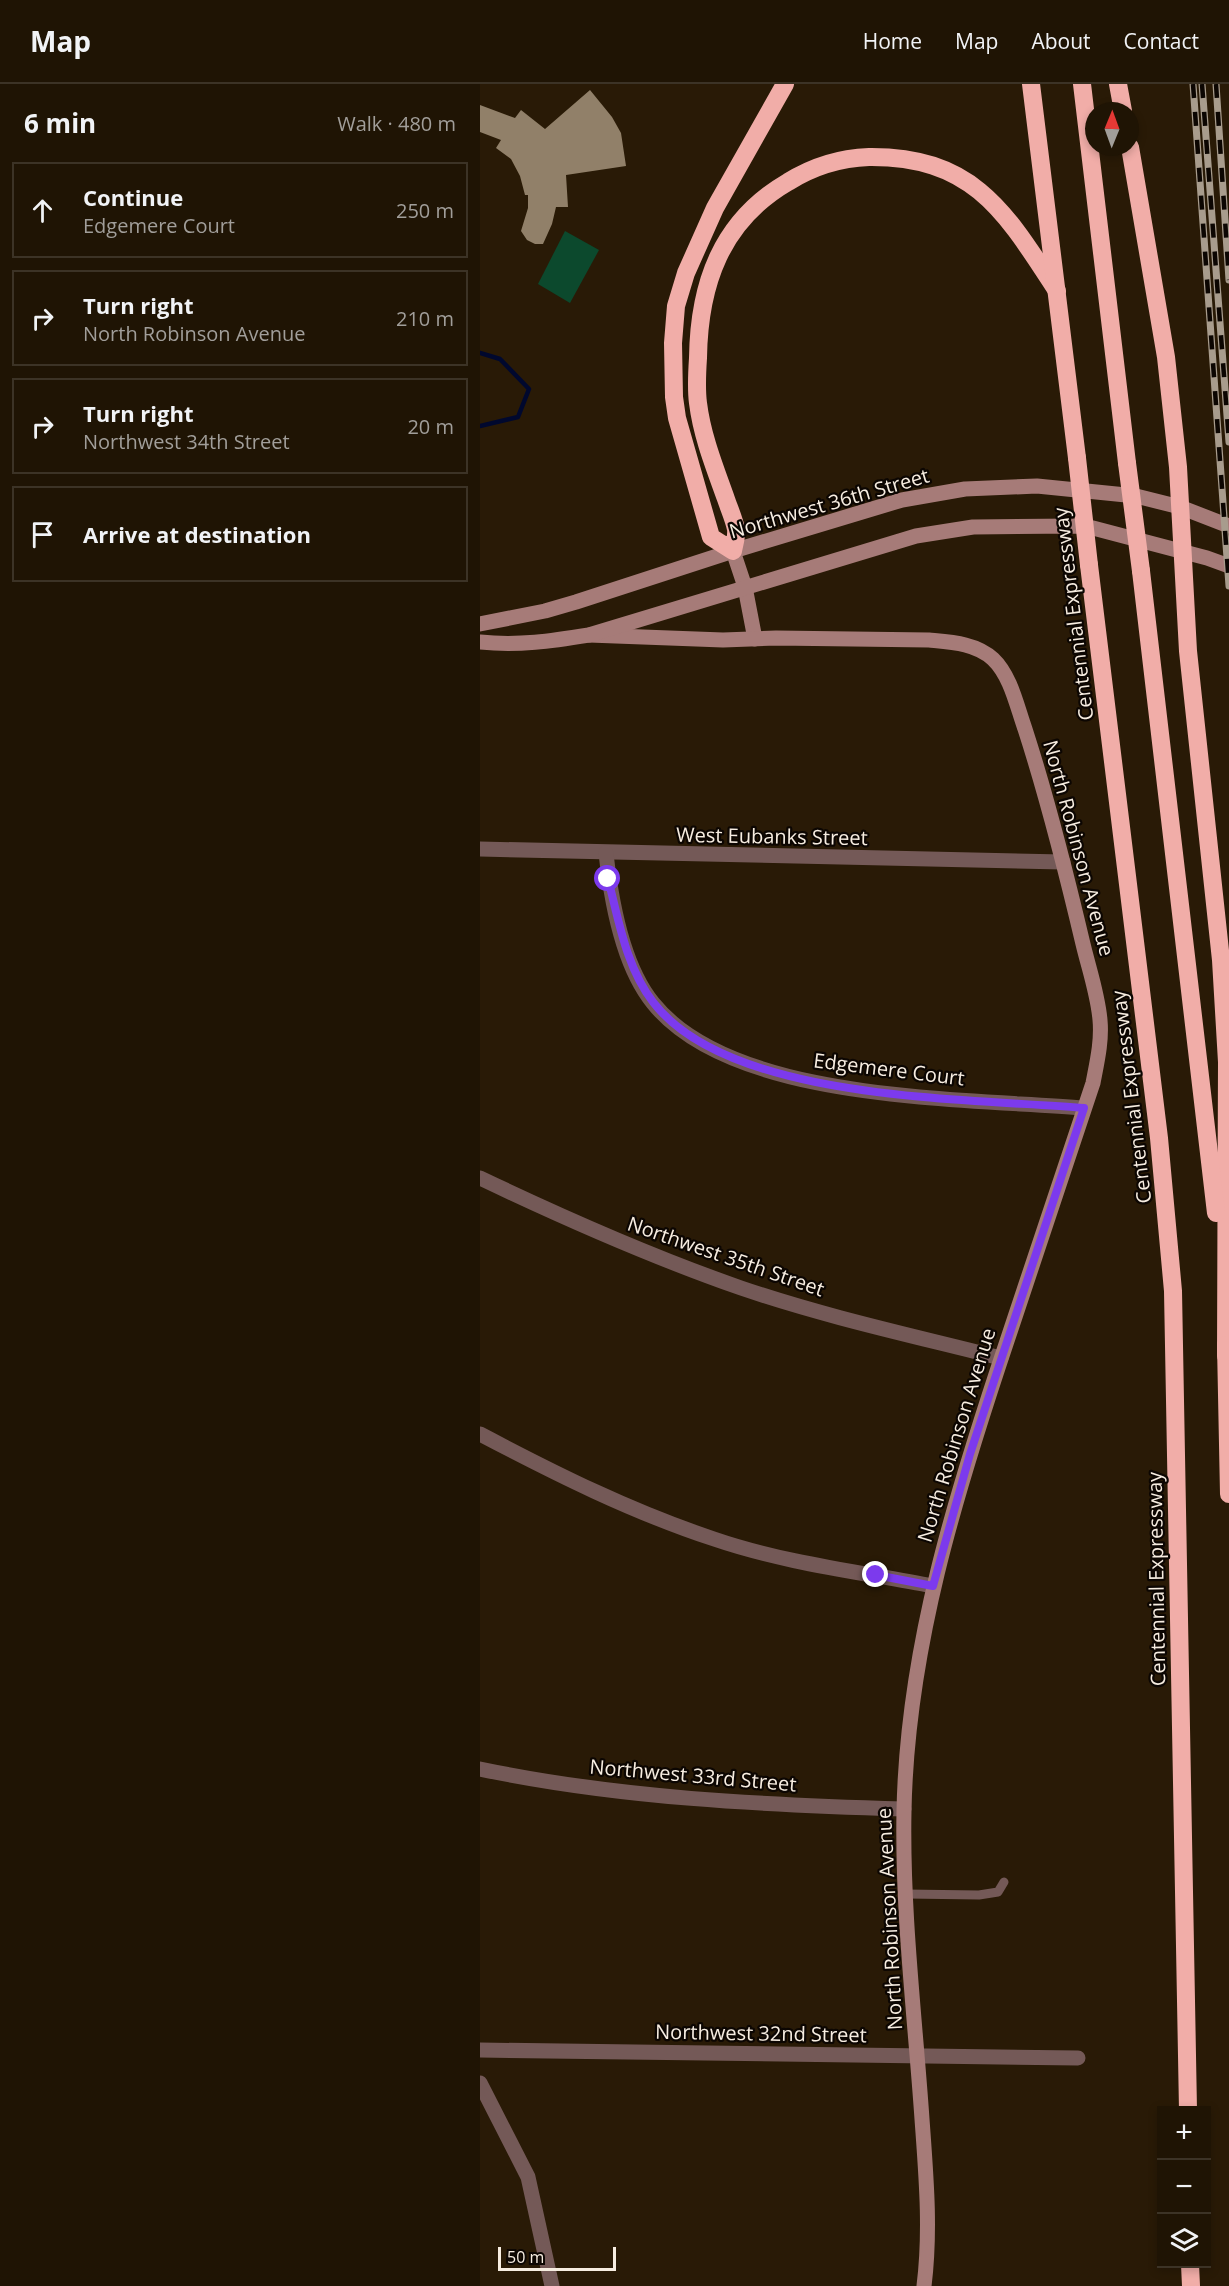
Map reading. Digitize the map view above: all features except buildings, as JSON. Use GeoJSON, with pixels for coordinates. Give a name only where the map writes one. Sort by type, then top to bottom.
{"type":"FeatureCollection","features":[{"type":"Feature","properties":{"kind":"highway"},"geometry":{"type":"LineString","coordinates":[[785,84],[715,208],[686,273],[676,306],[672,374],[677,418],[711,537],[733,551],[736,530],[708,447],[698,403],[698,336],[710,275],[732,231],[755,204],[798,175],[838,162],[878,157],[926,164],[950,172],[991,200],[1016,227],[1056,291]]}},
{"type":"Feature","properties":{"kind":"highway","name":"Centennial Expressway"},"geometry":{"type":"LineString","coordinates":[[1031,84],[1159,1138],[1173,1291],[1188,2106]]}},
{"type":"Feature","properties":{"kind":"highway"},"geometry":{"type":"LineString","coordinates":[[1082,84],[1210,1145],[1220,1244],[1226,1356]]}},
{"type":"Feature","properties":{"kind":"highway"},"geometry":{"type":"LineString","coordinates":[[1118,84],[1121,102]]}},
{"type":"Feature","properties":{"kind":"highway"},"geometry":{"type":"LineString","coordinates":[[1132,156],[1166,357],[1178,467],[1188,651],[1221,960],[1227,1062],[1226,1356],[1229,1494]]}},
{"type":"Feature","properties":{"kind":"highway"},"geometry":{"type":"LineString","coordinates":[[1190,2268],[1191,2286]]}},
{"type":"Feature","properties":{"kind":"street","name":"Northwest 36th Street"},"geometry":{"type":"LineString","coordinates":[[480,624],[545,611],[902,500],[965,489],[1008,486],[1062,487],[1136,496],[1180,507],[1229,526]]}},
{"type":"Feature","properties":{"kind":"street"},"geometry":{"type":"LineString","coordinates":[[480,642],[508,645],[589,635],[916,536],[973,527],[1076,526],[1103,530],[1227,565]]}},
{"type":"Feature","properties":{"kind":"street"},"geometry":{"type":"LineString","coordinates":[[589,635],[712,640],[754,639],[745,587],[733,551]]}},
{"type":"Feature","properties":{"kind":"street","name":"North Robinson Avenue"},"geometry":{"type":"LineString","coordinates":[[754,639],[939,641],[972,647],[993,659],[1001,670],[1017,706],[1052,815],[1100,1020],[1098,1057],[1093,1083],[958,1494],[933,1586],[916,1679],[904,1809],[906,1894],[927,2194],[924,2286]]}},
{"type":"Feature","properties":{"kind":"street","name":"West Eubanks Street"},"geometry":{"type":"LineString","coordinates":[[480,849],[1063,862]]}},
{"type":"Feature","properties":{"kind":"street","name":"Edgemere Court"},"geometry":{"type":"LineString","coordinates":[[606,853],[608,879],[624,942],[637,976],[652,1002],[666,1018],[709,1047],[772,1071],[856,1089],[897,1095],[1084,1108]]}},
{"type":"Feature","properties":{"kind":"street","name":"Northwest 35th Street"},"geometry":{"type":"LineString","coordinates":[[480,1178],[602,1234],[741,1288],[788,1303],[1001,1358]]}},
{"type":"Feature","properties":{"kind":"street"},"geometry":{"type":"LineString","coordinates":[[480,1434],[572,1482],[660,1520],[715,1539],[764,1554],[933,1586]]}},
{"type":"Feature","properties":{"kind":"street","name":"Northwest 33rd Street"},"geometry":{"type":"LineString","coordinates":[[480,1769],[647,1795],[807,1806],[904,1809]]}},
{"type":"Feature","properties":{"kind":"street","name":"Northwest 32nd Street"},"geometry":{"type":"LineString","coordinates":[[480,2050],[1078,2058]]}},
{"type":"Feature","properties":{"kind":"street"},"geometry":{"type":"LineString","coordinates":[[480,2083],[528,2177],[552,2286]]}},
{"type":"Feature","properties":{"kind":"lane"},"geometry":{"type":"LineString","coordinates":[[906,1894],[980,1895],[998,1892],[1004,1882]]}},
{"type":"Feature","properties":{"kind":"green space"},"geometry":{"type":"Polygon","coordinates":[[[565,231],[599,250],[570,303],[538,284],[565,231]]]}},
{"type":"Feature","properties":{"kind":"waterway"},"geometry":{"type":"LineString","coordinates":[[480,353],[500,359],[529,389],[518,417],[480,426]]}},
{"type":"Feature","properties":{"kind":"railway"},"geometry":{"type":"LineString","coordinates":[[1193,84],[1229,586]]}},
{"type":"Feature","properties":{"kind":"railway"},"geometry":{"type":"LineString","coordinates":[[1202,84],[1229,442]]}},
{"type":"Feature","properties":{"kind":"railway"},"geometry":{"type":"LineString","coordinates":[[1216,84],[1229,280]]}},
{"type":"Feature","properties":{"kind":"route"},"geometry":{"type":"LineString","coordinates":[[608,879],[627,952],[652,1002],[666,1018],[709,1047],[772,1071],[856,1089],[897,1095],[1084,1108],[970,1454],[933,1586],[876,1575]]}}]}
